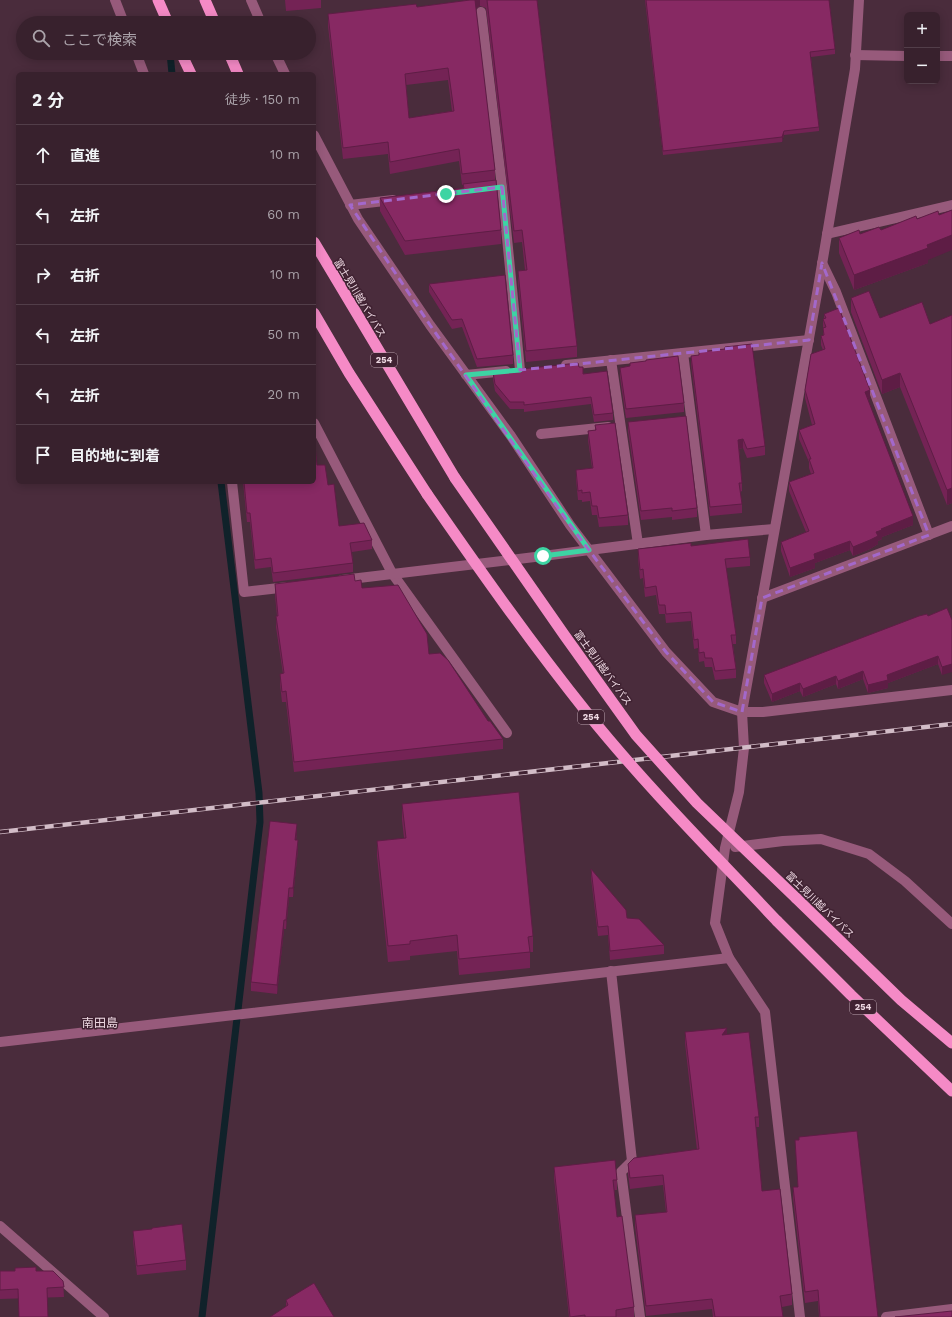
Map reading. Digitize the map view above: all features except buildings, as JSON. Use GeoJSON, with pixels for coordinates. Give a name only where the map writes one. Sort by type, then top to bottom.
{"type":"FeatureCollection","features":[{"type":"Feature","properties":{"kind":"highway"},"geometry":{"type":"LineString","coordinates":[[158,0],[165,16]]}},
{"type":"Feature","properties":{"kind":"highway"},"geometry":{"type":"LineString","coordinates":[[205,0],[212,16]]}},
{"type":"Feature","properties":{"kind":"highway"},"geometry":{"type":"LineString","coordinates":[[184,60],[190,72]]}},
{"type":"Feature","properties":{"kind":"highway"},"geometry":{"type":"LineString","coordinates":[[232,60],[237,72]]}},
{"type":"Feature","properties":{"kind":"highway","name":"富士見川越バイパス"},"geometry":{"type":"LineString","coordinates":[[316,245],[455,478],[564,636],[636,735],[697,803],[901,1000],[952,1043]]}},
{"type":"Feature","properties":{"kind":"highway","name":"254"},"geometry":{"type":"LineString","coordinates":[[316,316],[348,373],[427,494],[519,625],[588,714],[663,801],[777,921],[856,1000],[952,1091]]}},
{"type":"Feature","properties":{"kind":"street"},"geometry":{"type":"LineString","coordinates":[[115,0],[121,16]]}},
{"type":"Feature","properties":{"kind":"street"},"geometry":{"type":"LineString","coordinates":[[251,0],[258,16]]}},
{"type":"Feature","properties":{"kind":"street"},"geometry":{"type":"LineString","coordinates":[[800,1317],[765,1012],[729,958],[715,924],[725,848],[739,792],[744,748],[742,712],[809,340],[855,69],[859,0]]}},
{"type":"Feature","properties":{"kind":"street"},"geometry":{"type":"LineString","coordinates":[[466,375],[524,369],[498,187],[481,12]]}},
{"type":"Feature","properties":{"kind":"street"},"geometry":{"type":"LineString","coordinates":[[856,56],[904,56]]}},
{"type":"Feature","properties":{"kind":"street"},"geometry":{"type":"LineString","coordinates":[[940,56],[952,56]]}},
{"type":"Feature","properties":{"kind":"street"},"geometry":{"type":"LineString","coordinates":[[139,60],[143,72]]}},
{"type":"Feature","properties":{"kind":"street"},"geometry":{"type":"LineString","coordinates":[[278,60],[284,72]]}},
{"type":"Feature","properties":{"kind":"street"},"geometry":{"type":"LineString","coordinates":[[316,139],[350,206],[430,325],[589,550],[666,652],[713,702],[742,712],[763,712],[952,690]]}},
{"type":"Feature","properties":{"kind":"street"},"geometry":{"type":"LineString","coordinates":[[350,206],[402,199]]}},
{"type":"Feature","properties":{"kind":"street"},"geometry":{"type":"LineString","coordinates":[[827,234],[952,205]]}},
{"type":"Feature","properties":{"kind":"street"},"geometry":{"type":"LineString","coordinates":[[822,263],[836,292],[929,534]]}},
{"type":"Feature","properties":{"kind":"street"},"geometry":{"type":"LineString","coordinates":[[558,366],[809,340]]}},
{"type":"Feature","properties":{"kind":"street"},"geometry":{"type":"LineString","coordinates":[[683,353],[688,419],[706,535]]}},
{"type":"Feature","properties":{"kind":"street"},"geometry":{"type":"LineString","coordinates":[[611,360],[625,425],[638,544]]}},
{"type":"Feature","properties":{"kind":"street"},"geometry":{"type":"LineString","coordinates":[[541,434],[625,425]]}},
{"type":"Feature","properties":{"kind":"street"},"geometry":{"type":"LineString","coordinates":[[316,427],[392,573],[507,733]]}},
{"type":"Feature","properties":{"kind":"street"},"geometry":{"type":"LineString","coordinates":[[232,484],[244,592],[299,585]]}},
{"type":"Feature","properties":{"kind":"street"},"geometry":{"type":"LineString","coordinates":[[762,598],[952,526]]}},
{"type":"Feature","properties":{"kind":"street"},"geometry":{"type":"LineString","coordinates":[[330,581],[706,535],[774,529]]}},
{"type":"Feature","properties":{"kind":"street"},"geometry":{"type":"LineString","coordinates":[[725,848],[783,840],[821,839],[869,854],[905,881],[952,924]]}},
{"type":"Feature","properties":{"kind":"street"},"geometry":{"type":"LineString","coordinates":[[0,1042],[729,958]]}},
{"type":"Feature","properties":{"kind":"street"},"geometry":{"type":"LineString","coordinates":[[611,971],[632,1161],[621,1172],[640,1317]]}},
{"type":"Feature","properties":{"kind":"street"},"geometry":{"type":"LineString","coordinates":[[0,1226],[104,1317]]}},
{"type":"Feature","properties":{"kind":"street"},"geometry":{"type":"LineString","coordinates":[[886,1317],[952,1309]]}},
{"type":"Feature","properties":{"kind":"highlighted area"},"geometry":{"type":"Polygon","coordinates":[[[502,187],[520,370],[809,340],[822,263],[929,535],[762,598],[742,712],[713,702],[666,652],[570,525],[430,325],[350,205],[502,187]]]}},
{"type":"Feature","properties":{"kind":"waterway"},"geometry":{"type":"LineString","coordinates":[[171,60],[172,72]]}},
{"type":"Feature","properties":{"kind":"waterway"},"geometry":{"type":"LineString","coordinates":[[202,1317],[260,822],[259,793],[221,484]]}},
{"type":"Feature","properties":{"kind":"railway"},"geometry":{"type":"LineString","coordinates":[[0,832],[952,724]]}},
{"type":"Feature","properties":{"kind":"district","name":"南田島"},"geometry":{"type":"Point","coordinates":[100,1023]}},
{"type":"Feature","properties":{"kind":"route"},"geometry":{"type":"LineString","coordinates":[[446,194],[502,187],[520,370],[466,375],[511,436],[570,525],[589,550],[543,556]]}}]}
